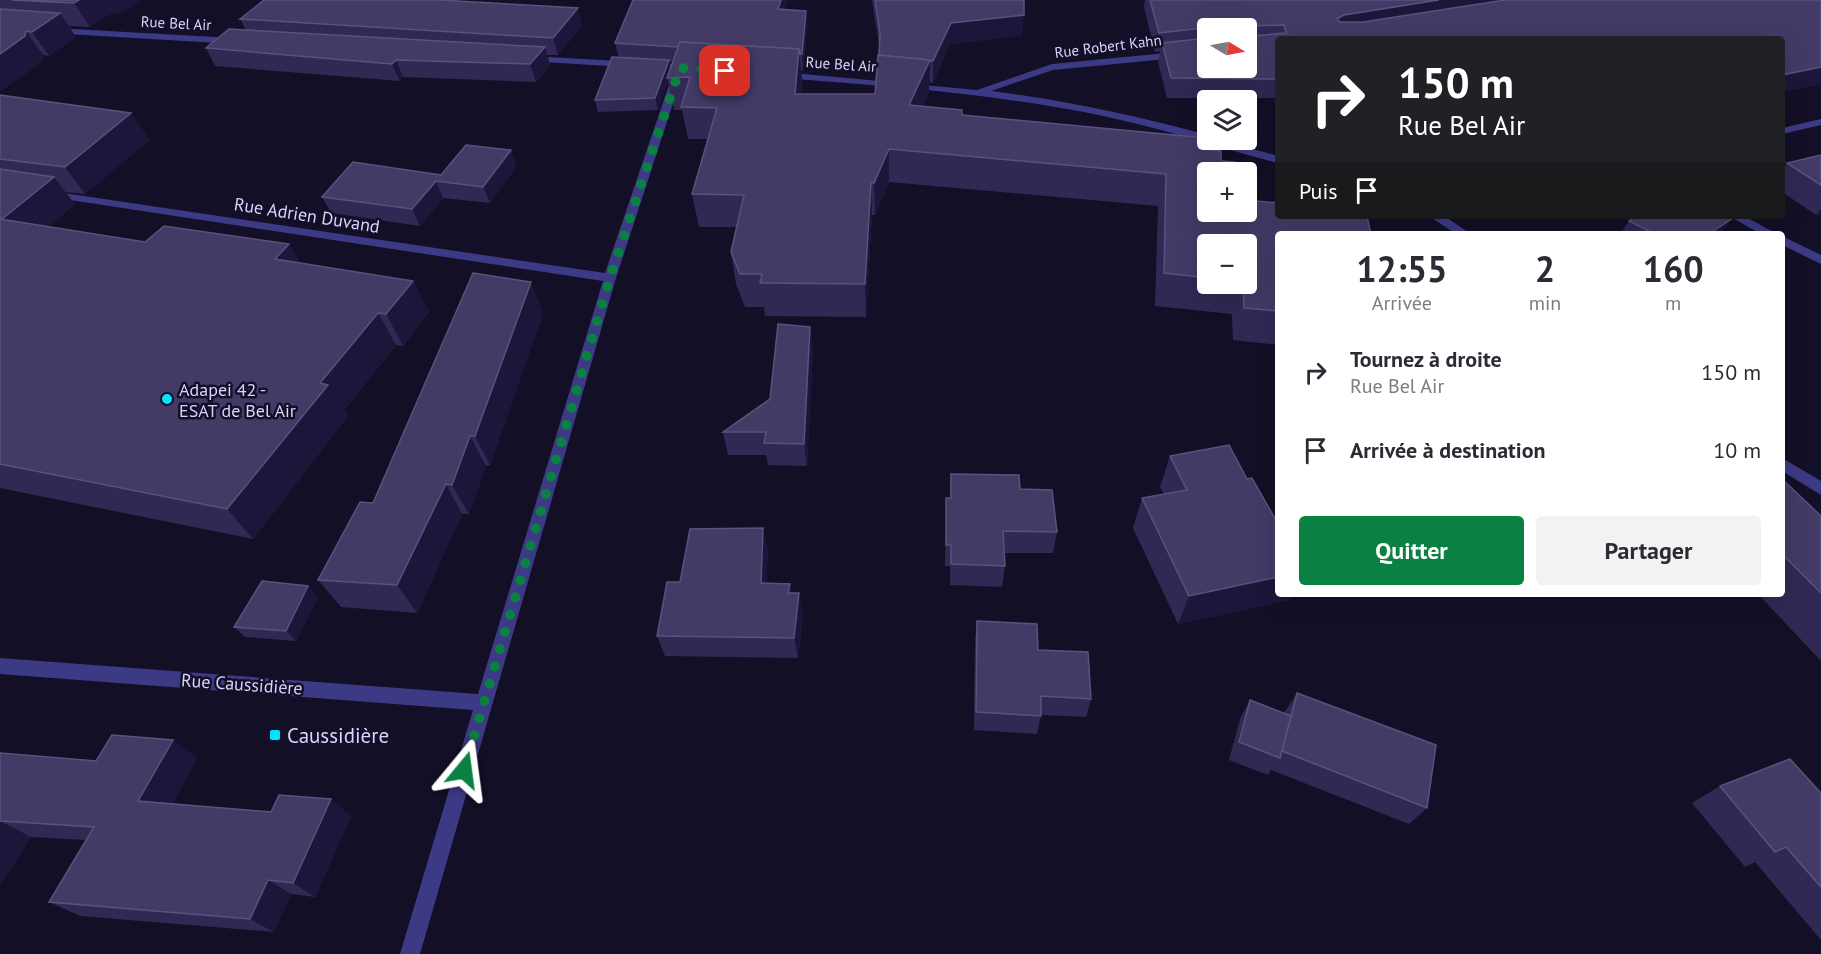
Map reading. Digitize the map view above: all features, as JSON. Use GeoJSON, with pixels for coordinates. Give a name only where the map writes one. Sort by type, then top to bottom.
{"type":"FeatureCollection","features":[{"type":"Feature","properties":{"kind":"street","name":"Rue Bel Air"},"geometry":{"type":"LineString","coordinates":[[48,30],[249,42]]}},
{"type":"Feature","properties":{"kind":"street","name":"Rue Robert Kahn"},"geometry":{"type":"LineString","coordinates":[[980,92],[1053,67],[1197,53]]}},
{"type":"Feature","properties":{"kind":"street"},"geometry":{"type":"LineString","coordinates":[[523,58],[703,69]]}},
{"type":"Feature","properties":{"kind":"street"},"geometry":{"type":"LineString","coordinates":[[410,954],[610,278],[680,68]]}},
{"type":"Feature","properties":{"kind":"street","name":"Rue Bel Air"},"geometry":{"type":"LineString","coordinates":[[774,74],[980,92],[1146,120],[1197,135]]}},
{"type":"Feature","properties":{"kind":"street"},"geometry":{"type":"LineString","coordinates":[[1785,130],[1821,122]]}},
{"type":"Feature","properties":{"kind":"street","name":"Rue Bel Air"},"geometry":{"type":"LineString","coordinates":[[1245,150],[1275,159]]}},
{"type":"Feature","properties":{"kind":"street","name":"Rue Adrien Duvand"},"geometry":{"type":"LineString","coordinates":[[35,192],[610,278]]}},
{"type":"Feature","properties":{"kind":"street"},"geometry":{"type":"LineString","coordinates":[[1440,219],[1460,231]]}},
{"type":"Feature","properties":{"kind":"street"},"geometry":{"type":"LineString","coordinates":[[1741,219],[1765,231]]}},
{"type":"Feature","properties":{"kind":"street"},"geometry":{"type":"LineString","coordinates":[[1785,242],[1821,260]]}},
{"type":"Feature","properties":{"kind":"street"},"geometry":{"type":"LineString","coordinates":[[1785,466],[1821,489]]}},
{"type":"Feature","properties":{"kind":"street","name":"Rue Caussidière"},"geometry":{"type":"LineString","coordinates":[[0,666],[484,703]]}},
{"type":"Feature","properties":{"kind":"building"},"geometry":{"type":"Polygon","coordinates":[[[12,0],[79,0],[74,3],[12,0]]]}},
{"type":"Feature","properties":{"kind":"building"},"geometry":{"type":"Polygon","coordinates":[[[264,0],[440,0],[578,8],[553,38],[240,19],[264,0]]]}},
{"type":"Feature","properties":{"kind":"building"},"geometry":{"type":"Polygon","coordinates":[[[633,0],[781,0],[778,9],[806,11],[802,54],[799,49],[680,42],[678,47],[615,43],[633,0]]]}},
{"type":"Feature","properties":{"kind":"building"},"geometry":{"type":"Polygon","coordinates":[[[875,0],[1024,0],[1024,15],[951,23],[933,61],[929,61],[879,55],[880,33],[875,0]]]}},
{"type":"Feature","properties":{"kind":"building"},"geometry":{"type":"Polygon","coordinates":[[[1150,0],[1439,0],[1344,15],[1337,19],[1340,22],[1363,22],[1505,0],[1821,0],[1821,67],[1785,74],[1785,36],[1275,36],[1275,79],[1171,78],[1162,43],[1197,39],[1197,78],[1257,78],[1257,35],[1286,33],[1284,25],[1257,26],[1257,18],[1197,18],[1197,29],[1159,33],[1150,0]]]}},
{"type":"Feature","properties":{"kind":"building"},"geometry":{"type":"Polygon","coordinates":[[[0,9],[60,13],[32,32],[26,31],[25,36],[0,54],[0,9]]]}},
{"type":"Feature","properties":{"kind":"building"},"geometry":{"type":"Polygon","coordinates":[[[229,29],[545,47],[530,64],[396,60],[392,64],[206,48],[229,29]]]}},
{"type":"Feature","properties":{"kind":"building"},"geometry":{"type":"Polygon","coordinates":[[[680,42],[799,49],[795,94],[875,94],[878,55],[930,60],[909,105],[962,110],[962,115],[1197,137],[1197,150],[1221,151],[1221,161],[1235,162],[1197,162],[1197,222],[1257,222],[1257,201],[1275,203],[1275,219],[1368,219],[1370,231],[1275,231],[1275,311],[1244,308],[1243,294],[1257,294],[1257,234],[1197,234],[1197,277],[1164,273],[1166,174],[889,149],[874,183],[871,182],[865,284],[760,283],[762,274],[740,274],[731,252],[744,195],[692,194],[717,108],[681,107],[690,77],[667,78],[680,42]]]}},
{"type":"Feature","properties":{"kind":"building"},"geometry":{"type":"Polygon","coordinates":[[[612,57],[669,60],[655,98],[595,100],[612,57]]]}},
{"type":"Feature","properties":{"kind":"building"},"geometry":{"type":"Polygon","coordinates":[[[0,95],[131,113],[65,167],[0,159],[0,95]]]}},
{"type":"Feature","properties":{"kind":"building"},"geometry":{"type":"Polygon","coordinates":[[[466,145],[511,150],[483,187],[436,181],[412,209],[322,197],[353,162],[441,175],[466,145]]]}},
{"type":"Feature","properties":{"kind":"building"},"geometry":{"type":"Polygon","coordinates":[[[1821,155],[1821,185],[1787,163],[1821,155]]]}},
{"type":"Feature","properties":{"kind":"building"},"geometry":{"type":"Polygon","coordinates":[[[0,169],[54,177],[0,219],[0,169]]]}},
{"type":"Feature","properties":{"kind":"building","name":"Adapei 42 - ESAT de Bel Air"},"geometry":{"type":"Polygon","coordinates":[[[0,219],[145,242],[164,226],[289,244],[275,259],[413,281],[386,314],[378,313],[320,383],[328,385],[227,509],[0,464],[0,219]]]}},
{"type":"Feature","properties":{"kind":"building"},"geometry":{"type":"Polygon","coordinates":[[[1632,219],[1731,219],[1713,231],[1649,231],[1629,221],[1632,219]]]}},
{"type":"Feature","properties":{"kind":"building"},"geometry":{"type":"Polygon","coordinates":[[[473,273],[531,282],[475,436],[470,436],[452,485],[446,484],[397,585],[318,580],[360,502],[373,503],[473,273]]]}},
{"type":"Feature","properties":{"kind":"building"},"geometry":{"type":"Polygon","coordinates":[[[778,324],[810,327],[804,444],[764,443],[766,432],[723,432],[770,399],[778,324]]]}},
{"type":"Feature","properties":{"kind":"building"},"geometry":{"type":"Polygon","coordinates":[[[1229,445],[1247,479],[1252,478],[1275,519],[1275,578],[1189,596],[1142,498],[1187,490],[1170,456],[1229,445]]]}},
{"type":"Feature","properties":{"kind":"building"},"geometry":{"type":"Polygon","coordinates":[[[951,474],[1019,475],[1020,489],[1052,490],[1057,532],[1003,531],[1005,566],[951,564],[951,545],[946,545],[946,498],[951,498],[951,474]]]}},
{"type":"Feature","properties":{"kind":"building"},"geometry":{"type":"Polygon","coordinates":[[[1785,482],[1821,516],[1821,593],[1785,557],[1785,482]]]}},
{"type":"Feature","properties":{"kind":"building"},"geometry":{"type":"Polygon","coordinates":[[[763,528],[761,583],[790,584],[788,593],[799,593],[794,638],[657,636],[667,582],[680,582],[690,529],[763,528]]]}},
{"type":"Feature","properties":{"kind":"building"},"geometry":{"type":"Polygon","coordinates":[[[262,581],[308,586],[286,631],[234,627],[262,581]]]}},
{"type":"Feature","properties":{"kind":"building"},"geometry":{"type":"Polygon","coordinates":[[[977,621],[1037,624],[1038,650],[1088,652],[1091,699],[1041,696],[1041,716],[976,712],[977,621]]]}},
{"type":"Feature","properties":{"kind":"building"},"geometry":{"type":"Polygon","coordinates":[[[1297,693],[1436,745],[1427,808],[1282,751],[1297,693]]]}},
{"type":"Feature","properties":{"kind":"building"},"geometry":{"type":"Polygon","coordinates":[[[1250,700],[1291,716],[1280,758],[1239,742],[1250,700]]]}},
{"type":"Feature","properties":{"kind":"building"},"geometry":{"type":"Polygon","coordinates":[[[112,735],[173,740],[138,801],[271,812],[279,795],[331,799],[293,883],[268,880],[250,919],[49,902],[94,827],[0,821],[0,753],[96,761],[112,735]]]}},
{"type":"Feature","properties":{"kind":"building"},"geometry":{"type":"Polygon","coordinates":[[[1790,759],[1821,793],[1821,887],[1786,847],[1775,852],[1720,786],[1790,759]]]}},
{"type":"Feature","properties":{"kind":"place","name":"Adapei 42 - ESAT de Bel Air"},"geometry":{"type":"Point","coordinates":[167,399]}},
{"type":"Feature","properties":{"kind":"place","name":"Caussidière"},"geometry":{"type":"Point","coordinates":[275,735]}},
{"type":"Feature","properties":{"kind":"route"},"geometry":{"type":"LineString","coordinates":[[464,770],[610,278],[680,68],[725,71]]}}]}
